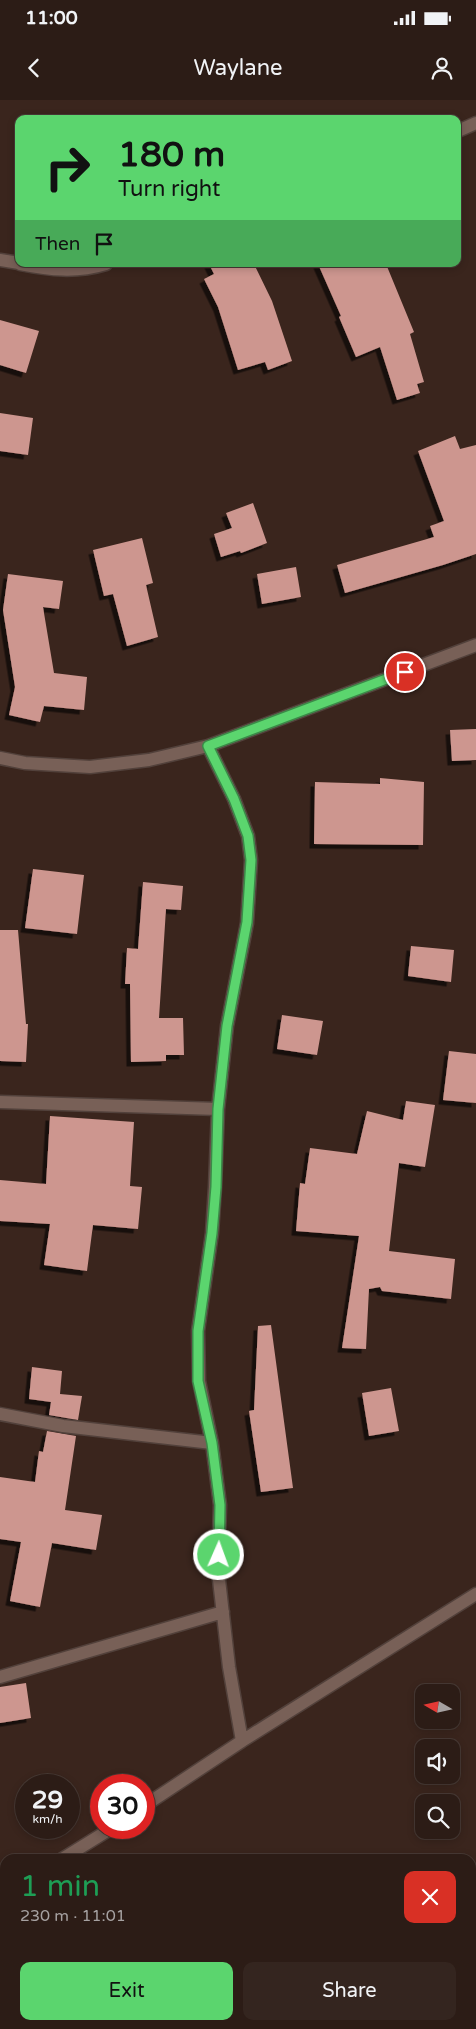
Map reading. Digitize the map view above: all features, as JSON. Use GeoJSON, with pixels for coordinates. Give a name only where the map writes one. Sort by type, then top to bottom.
{"type":"FeatureCollection","features":[{"type":"Feature","properties":{"kind":"street"},"geometry":{"type":"LineString","coordinates":[[461,130],[476,123]]}},
{"type":"Feature","properties":{"kind":"street"},"geometry":{"type":"LineString","coordinates":[[0,260],[15,263]]}},
{"type":"Feature","properties":{"kind":"street"},"geometry":{"type":"LineString","coordinates":[[35,267],[68,270],[95,267]]}},
{"type":"Feature","properties":{"kind":"street"},"geometry":{"type":"LineString","coordinates":[[0,758],[25,763],[90,767],[150,760],[208,746],[476,645]]}},
{"type":"Feature","properties":{"kind":"street"},"geometry":{"type":"LineString","coordinates":[[208,746],[234,799],[248,836],[251,860],[247,922],[227,1026],[218,1109],[216,1187],[212,1233],[198,1331],[198,1381],[212,1443],[220,1505],[218,1571],[230,1667],[242,1741]]}},
{"type":"Feature","properties":{"kind":"street"},"geometry":{"type":"LineString","coordinates":[[0,1102],[218,1109]]}},
{"type":"Feature","properties":{"kind":"street"},"geometry":{"type":"LineString","coordinates":[[0,1414],[63,1426],[212,1443]]}},
{"type":"Feature","properties":{"kind":"street"},"geometry":{"type":"LineString","coordinates":[[155,1799],[242,1741],[476,1594]]}},
{"type":"Feature","properties":{"kind":"street"},"geometry":{"type":"LineString","coordinates":[[0,1677],[223,1612]]}},
{"type":"Feature","properties":{"kind":"street"},"geometry":{"type":"LineString","coordinates":[[70,1854],[94,1839]]}},
{"type":"Feature","properties":{"kind":"building"},"geometry":{"type":"Polygon","coordinates":[[[210,267],[255,267],[272,301],[292,361],[268,370],[265,362],[238,370],[218,307],[204,279],[214,274],[210,267]]]}},
{"type":"Feature","properties":{"kind":"building"},"geometry":{"type":"Polygon","coordinates":[[[319,267],[387,267],[414,332],[410,334],[424,382],[417,384],[420,393],[397,400],[380,347],[356,357],[339,317],[341,316],[319,267]]]}},
{"type":"Feature","properties":{"kind":"building"},"geometry":{"type":"Polygon","coordinates":[[[0,320],[39,331],[26,373],[0,365],[0,320]]]}},
{"type":"Feature","properties":{"kind":"building"},"geometry":{"type":"Polygon","coordinates":[[[0,413],[33,418],[28,455],[0,451],[0,413]]]}},
{"type":"Feature","properties":{"kind":"building"},"geometry":{"type":"Polygon","coordinates":[[[455,436],[460,449],[476,445],[476,554],[345,593],[337,565],[434,537],[430,526],[444,521],[418,451],[455,436]]]}},
{"type":"Feature","properties":{"kind":"building"},"geometry":{"type":"Polygon","coordinates":[[[253,503],[267,543],[241,553],[240,551],[221,557],[214,534],[232,528],[226,513],[253,503]]]}},
{"type":"Feature","properties":{"kind":"building"},"geometry":{"type":"Polygon","coordinates":[[[142,538],[153,583],[146,585],[158,637],[127,646],[113,594],[104,596],[93,550],[142,538]]]}},
{"type":"Feature","properties":{"kind":"building"},"geometry":{"type":"Polygon","coordinates":[[[296,567],[301,597],[262,604],[257,574],[296,567]]]}},
{"type":"Feature","properties":{"kind":"building"},"geometry":{"type":"Polygon","coordinates":[[[8,574],[63,581],[59,609],[43,607],[54,673],[87,677],[84,710],[44,706],[40,722],[9,715],[15,687],[3,610],[8,574]]]}},
{"type":"Feature","properties":{"kind":"building"},"geometry":{"type":"Polygon","coordinates":[[[476,729],[476,760],[452,761],[450,730],[476,729]]]}},
{"type":"Feature","properties":{"kind":"building"},"geometry":{"type":"Polygon","coordinates":[[[380,778],[424,782],[423,845],[314,844],[315,782],[380,784],[380,778]]]}},
{"type":"Feature","properties":{"kind":"building"},"geometry":{"type":"Polygon","coordinates":[[[33,869],[84,875],[77,934],[25,928],[33,869]]]}},
{"type":"Feature","properties":{"kind":"building"},"geometry":{"type":"Polygon","coordinates":[[[143,882],[183,886],[181,910],[166,909],[159,1018],[183,1018],[184,1055],[166,1055],[166,1061],[131,1062],[130,984],[125,984],[127,948],[138,949],[143,882]]]}},
{"type":"Feature","properties":{"kind":"building"},"geometry":{"type":"Polygon","coordinates":[[[0,930],[18,930],[26,1024],[28,1024],[26,1062],[0,1061],[0,930]]]}},
{"type":"Feature","properties":{"kind":"building"},"geometry":{"type":"Polygon","coordinates":[[[411,946],[454,950],[451,982],[408,976],[411,946]]]}},
{"type":"Feature","properties":{"kind":"building"},"geometry":{"type":"Polygon","coordinates":[[[282,1015],[323,1021],[317,1055],[277,1049],[282,1015]]]}},
{"type":"Feature","properties":{"kind":"building"},"geometry":{"type":"Polygon","coordinates":[[[449,1051],[476,1054],[476,1103],[443,1100],[449,1051]]]}},
{"type":"Feature","properties":{"kind":"building"},"geometry":{"type":"Polygon","coordinates":[[[406,1101],[435,1105],[425,1167],[399,1163],[389,1251],[455,1259],[451,1299],[382,1291],[380,1287],[369,1289],[366,1349],[342,1348],[359,1236],[296,1231],[300,1183],[305,1184],[310,1148],[357,1154],[367,1111],[403,1120],[406,1101]]]}},
{"type":"Feature","properties":{"kind":"building"},"geometry":{"type":"Polygon","coordinates":[[[50,1116],[134,1122],[130,1186],[142,1187],[138,1229],[93,1225],[87,1271],[44,1265],[50,1224],[0,1221],[0,1180],[46,1184],[50,1116]]]}},
{"type":"Feature","properties":{"kind":"building"},"geometry":{"type":"Polygon","coordinates":[[[271,1325],[293,1488],[261,1492],[249,1411],[254,1410],[258,1326],[271,1325]]]}},
{"type":"Feature","properties":{"kind":"building"},"geometry":{"type":"Polygon","coordinates":[[[32,1367],[62,1371],[60,1394],[82,1396],[78,1420],[49,1415],[51,1402],[29,1399],[32,1367]]]}},
{"type":"Feature","properties":{"kind":"building"},"geometry":{"type":"Polygon","coordinates":[[[391,1388],[399,1431],[369,1436],[362,1393],[391,1388]]]}},
{"type":"Feature","properties":{"kind":"building"},"geometry":{"type":"Polygon","coordinates":[[[47,1431],[76,1436],[65,1510],[102,1515],[96,1550],[52,1543],[40,1607],[10,1601],[21,1542],[0,1539],[0,1477],[35,1482],[39,1451],[43,1452],[47,1431]]]}},
{"type":"Feature","properties":{"kind":"building"},"geometry":{"type":"Polygon","coordinates":[[[26,1683],[31,1718],[0,1723],[0,1687],[26,1683]]]}},
{"type":"Feature","properties":{"kind":"route"},"geometry":{"type":"LineString","coordinates":[[219,1555],[220,1505],[212,1443],[198,1381],[198,1331],[212,1233],[216,1187],[218,1109],[227,1026],[247,922],[251,888],[251,860],[248,836],[234,799],[208,746],[405,672]]}}]}
